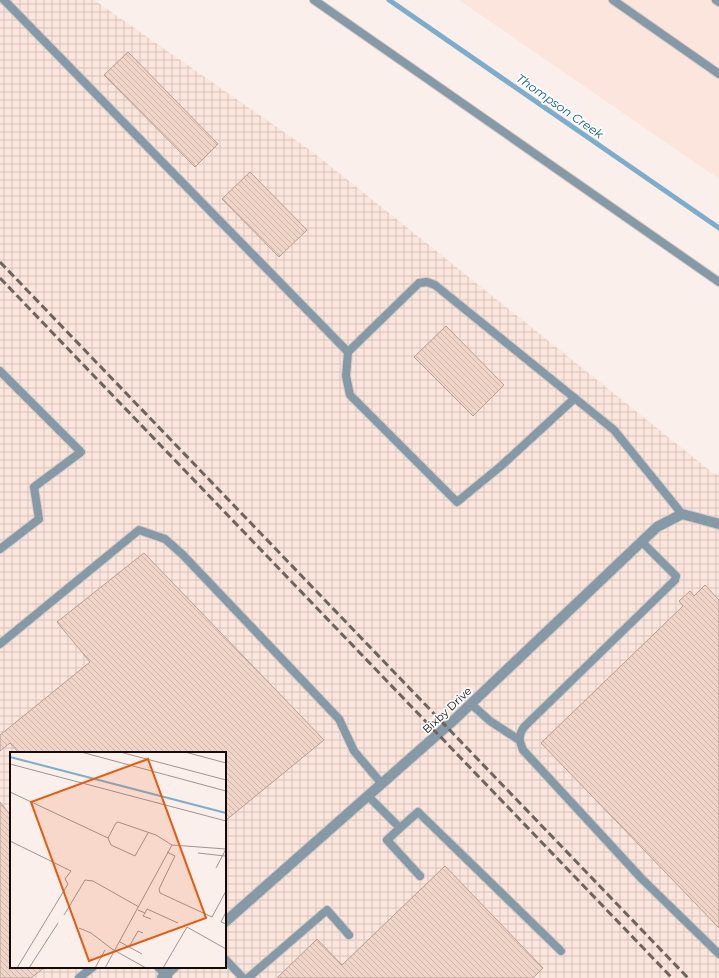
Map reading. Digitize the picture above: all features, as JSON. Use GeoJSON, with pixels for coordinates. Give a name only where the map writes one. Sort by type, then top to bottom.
{"type":"FeatureCollection","features":[{"type":"Feature","properties":{"kind":"street"},"geometry":{"type":"LineString","coordinates":[[682,514],[719,524]]}},
{"type":"Feature","properties":{"kind":"street","name":"Bixby Drive"},"geometry":{"type":"LineString","coordinates":[[226,921],[471,704],[657,527],[682,514]]}},
{"type":"Feature","properties":{"kind":"street"},"geometry":{"type":"LineString","coordinates":[[165,977],[173,968]]}},
{"type":"Feature","properties":{"kind":"lane"},"geometry":{"type":"LineString","coordinates":[[4,0],[348,352]]}},
{"type":"Feature","properties":{"kind":"lane"},"geometry":{"type":"LineString","coordinates":[[314,0],[719,282]]}},
{"type":"Feature","properties":{"kind":"lane"},"geometry":{"type":"LineString","coordinates":[[613,0],[719,74]]}},
{"type":"Feature","properties":{"kind":"lane"},"geometry":{"type":"LineString","coordinates":[[575,398],[501,466],[458,502],[350,395],[346,376],[348,352],[419,283],[427,282],[435,285],[575,398],[614,430],[682,514]]}},
{"type":"Feature","properties":{"kind":"lane"},"geometry":{"type":"LineString","coordinates":[[0,371],[82,452],[34,487],[39,519],[0,549]]}},
{"type":"Feature","properties":{"kind":"lane"},"geometry":{"type":"LineString","coordinates":[[0,644],[139,530],[165,539],[182,554],[339,719],[354,751],[382,784]]}},
{"type":"Feature","properties":{"kind":"lane"},"geometry":{"type":"LineString","coordinates":[[642,542],[676,576],[675,580],[524,727],[520,734],[519,740],[522,750],[642,879],[719,954]]}},
{"type":"Feature","properties":{"kind":"lane"},"geometry":{"type":"LineString","coordinates":[[471,704],[490,721],[519,740]]}},
{"type":"Feature","properties":{"kind":"lane"},"geometry":{"type":"LineString","coordinates":[[368,796],[400,828]]}},
{"type":"Feature","properties":{"kind":"lane"},"geometry":{"type":"LineString","coordinates":[[420,876],[387,840],[418,812],[561,951]]}},
{"type":"Feature","properties":{"kind":"lane"},"geometry":{"type":"LineString","coordinates":[[248,978],[327,910],[349,935]]}},
{"type":"Feature","properties":{"kind":"lane"},"geometry":{"type":"LineString","coordinates":[[226,960],[243,978]]}},
{"type":"Feature","properties":{"kind":"lane"},"geometry":{"type":"LineString","coordinates":[[79,978],[92,968]]}},
{"type":"Feature","properties":{"kind":"lane"},"geometry":{"type":"LineString","coordinates":[[159,968],[165,977]]}},
{"type":"Feature","properties":{"kind":"shaded area"},"geometry":{"type":"Polygon","coordinates":[[[0,0],[94,0],[314,153],[713,473],[719,475],[719,978],[0,978],[0,0]]]}},
{"type":"Feature","properties":{"kind":"shaded area"},"geometry":{"type":"Polygon","coordinates":[[[459,0],[719,0],[719,179],[459,0]]]}},
{"type":"Feature","properties":{"kind":"building"},"geometry":{"type":"Polygon","coordinates":[[[128,52],[218,144],[195,167],[104,75],[128,52]]]}},
{"type":"Feature","properties":{"kind":"building"},"geometry":{"type":"Polygon","coordinates":[[[250,172],[307,230],[279,257],[222,199],[250,172]]]}},
{"type":"Feature","properties":{"kind":"building"},"geometry":{"type":"Polygon","coordinates":[[[446,326],[504,385],[473,416],[414,357],[446,326]]]}},
{"type":"Feature","properties":{"kind":"building"},"geometry":{"type":"Polygon","coordinates":[[[144,553],[324,740],[226,820],[226,752],[18,752],[10,743],[0,751],[0,735],[90,662],[57,622],[144,553]]]}},
{"type":"Feature","properties":{"kind":"building"},"geometry":{"type":"Polygon","coordinates":[[[705,585],[719,600],[719,928],[541,743],[683,606],[679,601],[690,591],[694,596],[705,585]]]}},
{"type":"Feature","properties":{"kind":"building"},"geometry":{"type":"Polygon","coordinates":[[[0,802],[10,815],[10,968],[44,968],[31,978],[0,978],[0,802]]]}},
{"type":"Feature","properties":{"kind":"building"},"geometry":{"type":"Polygon","coordinates":[[[445,866],[543,968],[533,978],[277,978],[317,939],[342,965],[445,866]]]}},
{"type":"Feature","properties":{"kind":"waterway","name":"Thompson Creek"},"geometry":{"type":"LineString","coordinates":[[389,0],[719,228]]}},
{"type":"Feature","properties":{"kind":"railway"},"geometry":{"type":"LineString","coordinates":[[0,262],[688,978]]}},
{"type":"Feature","properties":{"kind":"railway"},"geometry":{"type":"LineString","coordinates":[[0,278],[672,978]]}}]}
